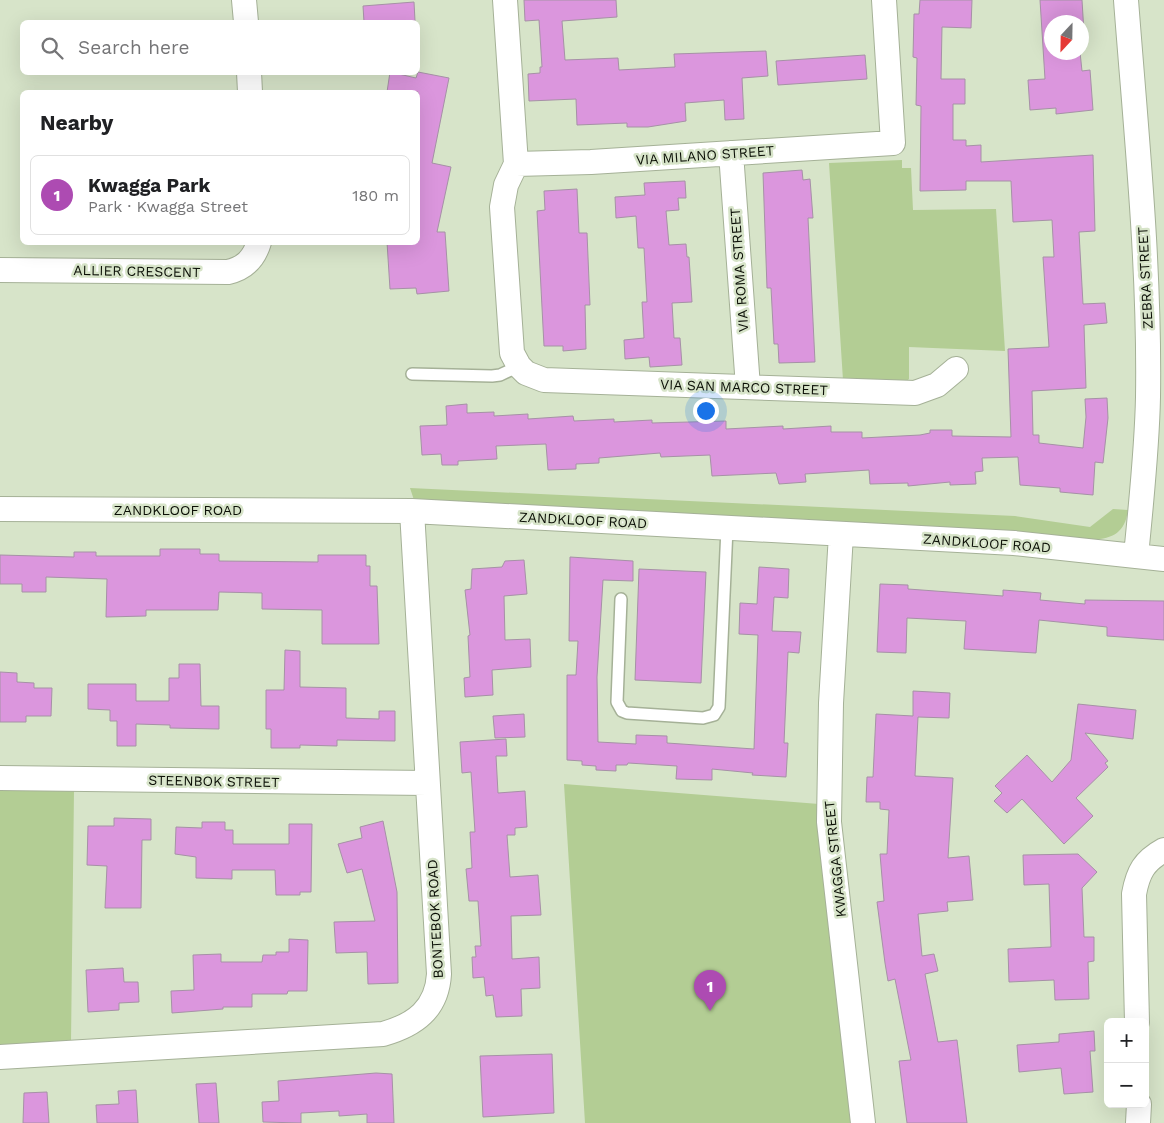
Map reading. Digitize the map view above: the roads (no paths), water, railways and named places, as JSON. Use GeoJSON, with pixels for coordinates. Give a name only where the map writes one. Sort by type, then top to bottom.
{"type":"FeatureCollection","features":[{"type":"Feature","properties":{"kind":"street"},"geometry":{"type":"LineString","coordinates":[[244,0],[246,20]]}},
{"type":"Feature","properties":{"kind":"street"},"geometry":{"type":"LineString","coordinates":[[505,0],[516,164],[506,185],[502,207],[508,319],[512,353],[522,370]]}},
{"type":"Feature","properties":{"kind":"street","name":"VIA MILANO STREET"},"geometry":{"type":"LineString","coordinates":[[516,164],[591,162],[893,142],[884,0]]}},
{"type":"Feature","properties":{"kind":"street","name":"ZEBRA STREET"},"geometry":{"type":"LineString","coordinates":[[1126,0],[1155,261],[1145,460],[1136,556]]}},
{"type":"Feature","properties":{"kind":"street"},"geometry":{"type":"LineString","coordinates":[[249,75],[250,90]]}},
{"type":"Feature","properties":{"kind":"street","name":"VIA ROMA STREET"},"geometry":{"type":"LineString","coordinates":[[731,153],[748,387]]}},
{"type":"Feature","properties":{"kind":"street","name":"ALLIER CRESCENT"},"geometry":{"type":"LineString","coordinates":[[0,270],[228,272],[244,266],[250,261],[258,245]]}},
{"type":"Feature","properties":{"kind":"street","name":"VIA SAN MARCO STREET"},"geometry":{"type":"LineString","coordinates":[[522,370],[544,380],[915,393],[937,385],[956,369]]}},
{"type":"Feature","properties":{"kind":"street","name":"ZANDKLOOF ROAD"},"geometry":{"type":"LineString","coordinates":[[0,508],[412,511],[1014,543],[1164,559]]}},
{"type":"Feature","properties":{"kind":"street","name":"BONTEBOK ROAD"},"geometry":{"type":"LineString","coordinates":[[0,1057],[368,1035],[397,1030],[415,1020],[433,1002],[439,974],[412,511]]}},
{"type":"Feature","properties":{"kind":"street","name":"KWAGGA STREET"},"geometry":{"type":"LineString","coordinates":[[842,534],[831,703],[829,822],[863,1123]]}},
{"type":"Feature","properties":{"kind":"street","name":"STEENBOK STREET"},"geometry":{"type":"LineString","coordinates":[[0,778],[427,783]]}},
{"type":"Feature","properties":{"kind":"street"},"geometry":{"type":"LineString","coordinates":[[1137,1018],[1134,894],[1142,866],[1152,856],[1164,850]]}},
{"type":"Feature","properties":{"kind":"street"},"geometry":{"type":"LineString","coordinates":[[1138,1123],[1139,1108]]}},
{"type":"Feature","properties":{"kind":"lane"},"geometry":{"type":"LineString","coordinates":[[412,374],[492,376],[522,370]]}},
{"type":"Feature","properties":{"kind":"lane"},"geometry":{"type":"LineString","coordinates":[[620,599],[617,702],[619,707],[627,713],[702,718],[714,715],[719,707],[727,528]]}},
{"type":"Feature","properties":{"kind":"place","name":"Kwagga Park"},"geometry":{"type":"Point","coordinates":[710,1011]}}]}
